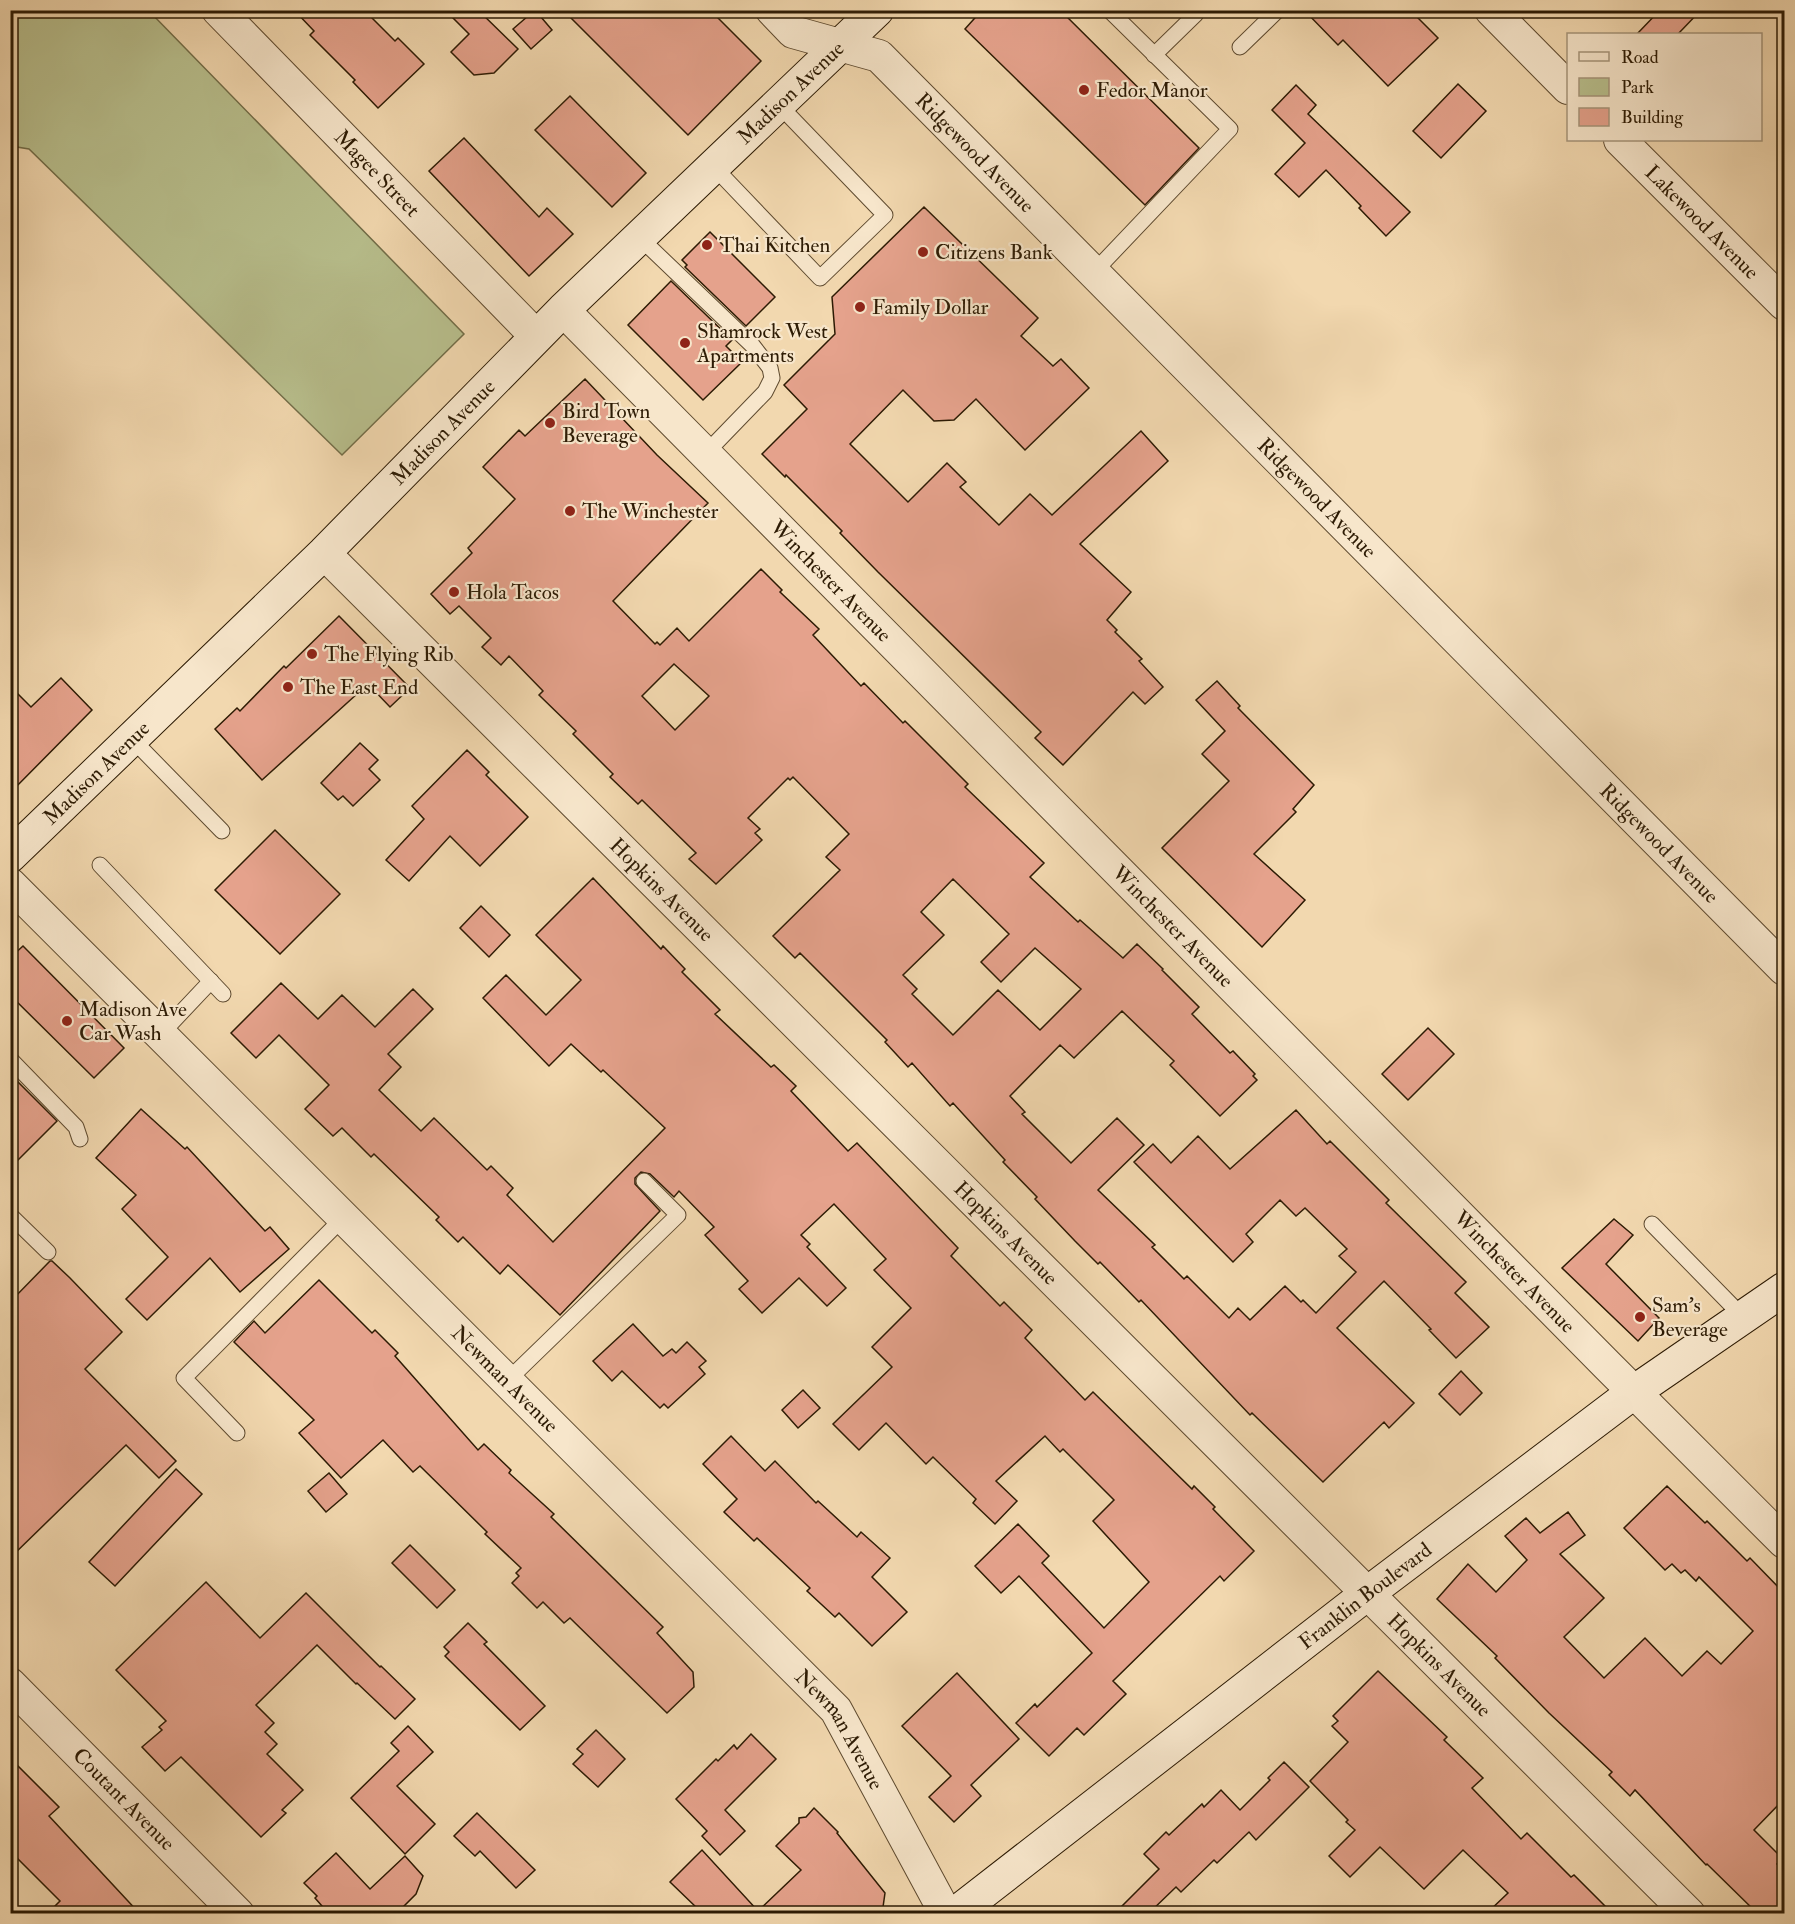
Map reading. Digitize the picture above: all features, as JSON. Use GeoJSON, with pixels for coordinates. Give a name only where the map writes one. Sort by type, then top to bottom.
{"type":"FeatureCollection","features":[{"type":"Feature","properties":{"kind":"main road","name":"Madison Avenue"},"geometry":{"type":"LineString","coordinates":[[10,856],[324,553],[536,336],[877,10]]}},
{"type":"Feature","properties":{"kind":"main road","name":"Franklin Boulevard"},"geometry":{"type":"LineString","coordinates":[[955,1914],[1368,1593],[1634,1392],[1785,1289]]}},
{"type":"Feature","properties":{"kind":"street","name":"Magee Street"},"geometry":{"type":"LineString","coordinates":[[218,10],[536,336]]}},
{"type":"Feature","properties":{"kind":"street","name":"Ridgewood Avenue"},"geometry":{"type":"LineString","coordinates":[[772,10],[793,32],[879,56],[1785,969]]}},
{"type":"Feature","properties":{"kind":"street"},"geometry":{"type":"LineString","coordinates":[[1491,10],[1567,86]]}},
{"type":"Feature","properties":{"kind":"street","name":"Lakewood Avenue"},"geometry":{"type":"LineString","coordinates":[[1621,141],[1785,304]]}},
{"type":"Feature","properties":{"kind":"street","name":"Winchester Avenue"},"geometry":{"type":"LineString","coordinates":[[563,310],[1785,1542]]}},
{"type":"Feature","properties":{"kind":"street","name":"Hopkins Avenue"},"geometry":{"type":"LineString","coordinates":[[324,553],[1689,1914]]}},
{"type":"Feature","properties":{"kind":"street","name":"Newman Avenue"},"geometry":{"type":"LineString","coordinates":[[10,884],[836,1710],[946,1914]]}},
{"type":"Feature","properties":{"kind":"street","name":"Coutant Avenue"},"geometry":{"type":"LineString","coordinates":[[10,1684],[238,1914]]}},
{"type":"Feature","properties":{"kind":"lane"},"geometry":{"type":"LineString","coordinates":[[1094,272],[1230,129],[1109,10]]}},
{"type":"Feature","properties":{"kind":"lane"},"geometry":{"type":"LineString","coordinates":[[1240,47],[1278,10]]}},
{"type":"Feature","properties":{"kind":"lane"},"geometry":{"type":"LineString","coordinates":[[1154,55],[1196,12]]}},
{"type":"Feature","properties":{"kind":"lane"},"geometry":{"type":"LineString","coordinates":[[713,166],[820,278],[885,215],[778,104]]}},
{"type":"Feature","properties":{"kind":"lane"},"geometry":{"type":"LineString","coordinates":[[639,237],[753,346],[770,368],[772,378],[765,392],[705,454]]}},
{"type":"Feature","properties":{"kind":"lane"},"geometry":{"type":"LineString","coordinates":[[132,739],[222,831]]}},
{"type":"Feature","properties":{"kind":"lane"},"geometry":{"type":"LineString","coordinates":[[100,865],[223,994]]}},
{"type":"Feature","properties":{"kind":"lane"},"geometry":{"type":"LineString","coordinates":[[161,1034],[211,981]]}},
{"type":"Feature","properties":{"kind":"lane"},"geometry":{"type":"LineString","coordinates":[[10,1059],[76,1127],[80,1139]]}},
{"type":"Feature","properties":{"kind":"lane"},"geometry":{"type":"LineString","coordinates":[[507,1381],[678,1215],[644,1181]]}},
{"type":"Feature","properties":{"kind":"lane"},"geometry":{"type":"LineString","coordinates":[[10,1215],[48,1252]]}},
{"type":"Feature","properties":{"kind":"lane"},"geometry":{"type":"LineString","coordinates":[[237,1433],[184,1378],[344,1217]]}},
{"type":"Feature","properties":{"kind":"lane"},"geometry":{"type":"LineString","coordinates":[[1652,1224],[1743,1317]]}},
{"type":"Feature","properties":{"kind":"green space"},"geometry":{"type":"Polygon","coordinates":[[[11,10],[149,11],[464,334],[342,455],[29,149],[11,146],[11,10]]]}},
{"type":"Feature","properties":{"kind":"building"},"geometry":{"type":"Polygon","coordinates":[[[294,10],[364,10],[395,41],[398,38],[424,64],[378,108],[353,82],[355,80],[310,35],[314,31],[294,10]]]}},
{"type":"Feature","properties":{"kind":"building"},"geometry":{"type":"Polygon","coordinates":[[[445,10],[478,10],[518,49],[494,73],[474,75],[451,52],[469,34],[445,10]]]}},
{"type":"Feature","properties":{"kind":"building"},"geometry":{"type":"Polygon","coordinates":[[[535,10],[552,30],[531,49],[513,29],[535,10]]]}},
{"type":"Feature","properties":{"kind":"building"},"geometry":{"type":"Polygon","coordinates":[[[563,10],[710,10],[761,61],[688,135],[563,10]]]}},
{"type":"Feature","properties":{"kind":"building","name":"Fedor Manor"},"geometry":{"type":"Polygon","coordinates":[[[982,10],[1060,10],[1199,148],[1145,205],[965,29],[982,10]]]}},
{"type":"Feature","properties":{"kind":"building"},"geometry":{"type":"Polygon","coordinates":[[[1304,10],[1410,10],[1438,38],[1388,86],[1343,40],[1338,45],[1304,10]]]}},
{"type":"Feature","properties":{"kind":"building"},"geometry":{"type":"Polygon","coordinates":[[[1660,10],[1701,10],[1679,33],[1638,33],[1660,10]]]}},
{"type":"Feature","properties":{"kind":"building"},"geometry":{"type":"Polygon","coordinates":[[[1458,84],[1486,111],[1441,158],[1413,131],[1458,84]]]}},
{"type":"Feature","properties":{"kind":"building"},"geometry":{"type":"Polygon","coordinates":[[[1296,85],[1316,105],[1308,114],[1410,212],[1386,236],[1326,170],[1299,197],[1275,174],[1305,143],[1272,110],[1296,85]]]}},
{"type":"Feature","properties":{"kind":"building"},"geometry":{"type":"Polygon","coordinates":[[[570,96],[646,173],[612,207],[535,130],[570,96]]]}},
{"type":"Feature","properties":{"kind":"building"},"geometry":{"type":"Polygon","coordinates":[[[464,138],[539,217],[547,208],[573,234],[529,276],[429,171],[464,138]]]}},
{"type":"Feature","properties":{"kind":"building"},"geometry":{"type":"Polygon","coordinates":[[[924,207],[1038,318],[1021,336],[1053,366],[1061,359],[1089,388],[1025,450],[976,399],[954,420],[934,421],[903,390],[850,444],[908,502],[947,463],[966,482],[960,487],[999,525],[1030,494],[1052,515],[1141,431],[1168,461],[1080,544],[1131,592],[1107,620],[1117,630],[1115,632],[1142,659],[1139,661],[1163,687],[1145,704],[1133,692],[1063,765],[1035,738],[1041,732],[878,572],[840,533],[842,531],[786,475],[785,477],[762,454],[807,409],[784,385],[835,334],[832,297],[924,207]]]}},
{"type":"Feature","properties":{"kind":"building"},"geometry":{"type":"Polygon","coordinates":[[[710,232],[775,297],[746,326],[685,267],[687,265],[682,260],[710,232]]]}},
{"type":"Feature","properties":{"kind":"building","name":"Shamrock West Apartments"},"geometry":{"type":"Polygon","coordinates":[[[671,281],[732,340],[726,346],[742,362],[703,400],[628,325],[671,281]]]}},
{"type":"Feature","properties":{"kind":"building"},"geometry":{"type":"Polygon","coordinates":[[[585,379],[657,455],[708,503],[613,601],[655,644],[657,642],[660,645],[677,628],[689,641],[761,569],[782,590],[780,592],[819,629],[813,635],[861,686],[864,683],[903,723],[905,721],[968,784],[965,787],[1044,863],[1030,877],[1078,922],[1080,920],[1123,958],[1137,944],[1199,1007],[1192,1014],[1230,1053],[1233,1051],[1255,1074],[1253,1076],[1257,1080],[1220,1116],[1170,1065],[1174,1061],[1122,1011],[1074,1058],[1060,1045],[1010,1096],[1025,1112],[1022,1114],[1071,1163],[1117,1118],[1144,1145],[1098,1190],[1155,1245],[1152,1247],[1184,1279],[1187,1276],[1229,1318],[1238,1308],[1250,1320],[1285,1286],[1316,1313],[1356,1272],[1339,1256],[1347,1249],[1305,1208],[1296,1216],[1280,1200],[1246,1234],[1253,1242],[1233,1262],[1134,1162],[1153,1144],[1171,1163],[1198,1136],[1230,1169],[1296,1110],[1327,1144],[1330,1141],[1389,1200],[1386,1203],[1466,1282],[1455,1293],[1489,1327],[1456,1358],[1384,1281],[1337,1328],[1414,1403],[1389,1428],[1384,1422],[1323,1482],[1252,1413],[1250,1415],[1141,1300],[1139,1302],[1100,1262],[1098,1264],[1075,1241],[1035,1199],[1037,1197],[1003,1162],[1005,1160],[953,1103],[950,1106],[912,1063],[908,1067],[885,1042],[887,1040],[800,953],[795,958],[773,936],[840,870],[826,857],[849,834],[793,777],[790,780],[788,778],[748,818],[760,829],[755,833],[762,840],[716,884],[689,859],[696,853],[642,800],[638,804],[610,777],[613,774],[573,734],[576,731],[539,695],[543,691],[509,656],[501,665],[482,647],[491,638],[459,606],[450,614],[431,594],[472,553],[468,548],[515,499],[483,467],[519,430],[525,436],[585,379]],[[674,664],[642,696],[675,730],[709,696],[674,664]],[[953,879],[921,912],[944,935],[903,975],[917,989],[912,994],[953,1035],[998,990],[1040,1030],[1081,989],[1035,948],[1001,982],[981,962],[1009,934],[953,879]]]}},
{"type":"Feature","properties":{"kind":"building"},"geometry":{"type":"Polygon","coordinates":[[[339,616],[410,688],[390,707],[368,684],[262,780],[215,729],[237,708],[240,711],[284,666],[286,668],[339,616]]]}},
{"type":"Feature","properties":{"kind":"building"},"geometry":{"type":"Polygon","coordinates":[[[61,678],[92,710],[10,793],[10,686],[31,707],[61,678]]]}},
{"type":"Feature","properties":{"kind":"building"},"geometry":{"type":"Polygon","coordinates":[[[1217,681],[1240,706],[1238,708],[1314,785],[1293,809],[1296,812],[1254,854],[1305,900],[1262,947],[1162,848],[1229,781],[1202,754],[1225,731],[1196,700],[1217,681]]]}},
{"type":"Feature","properties":{"kind":"building"},"geometry":{"type":"Polygon","coordinates":[[[360,743],[378,760],[369,769],[380,780],[353,806],[343,796],[338,800],[321,783],[360,743]]]}},
{"type":"Feature","properties":{"kind":"building"},"geometry":{"type":"Polygon","coordinates":[[[467,750],[489,772],[486,775],[528,817],[480,866],[450,836],[409,881],[386,860],[424,819],[412,806],[467,750]]]}},
{"type":"Feature","properties":{"kind":"building"},"geometry":{"type":"Polygon","coordinates":[[[275,830],[340,894],[280,954],[215,890],[275,830]]]}},
{"type":"Feature","properties":{"kind":"building"},"geometry":{"type":"Polygon","coordinates":[[[593,878],[661,949],[663,946],[685,969],[682,972],[720,1010],[715,1014],[771,1067],[774,1065],[796,1086],[791,1091],[848,1151],[857,1143],[958,1248],[951,1256],[1000,1306],[1004,1302],[1032,1330],[1025,1338],[1085,1400],[1093,1392],[1192,1489],[1194,1486],[1254,1551],[1224,1581],[1220,1576],[1113,1681],[1126,1694],[1084,1735],[1077,1728],[1049,1756],[1016,1723],[1035,1704],[1037,1707],[1092,1653],[1019,1576],[1001,1593],[975,1566],[1018,1524],[1049,1556],[1042,1563],[1104,1628],[1149,1582],[1093,1521],[1114,1500],[1063,1449],[1060,1452],[1045,1436],[996,1481],[1017,1501],[995,1524],[973,1503],[976,1499],[933,1457],[926,1464],[886,1423],[859,1450],[833,1424],[892,1367],[872,1347],[911,1308],[874,1270],[886,1259],[834,1204],[801,1235],[810,1244],[807,1247],[846,1288],[827,1306],[799,1278],[762,1313],[739,1289],[748,1281],[705,1235],[714,1227],[679,1191],[674,1197],[650,1174],[641,1172],[635,1178],[635,1184],[660,1211],[560,1315],[508,1265],[500,1274],[463,1237],[458,1242],[436,1220],[439,1217],[374,1154],[371,1157],[342,1128],[333,1136],[305,1109],[329,1085],[279,1035],[256,1058],[231,1033],[281,983],[318,1019],[342,995],[375,1027],[413,989],[433,1009],[388,1054],[401,1067],[379,1090],[421,1131],[434,1118],[487,1170],[491,1166],[513,1188],[507,1195],[553,1242],[665,1128],[603,1070],[601,1072],[571,1044],[549,1066],[483,998],[506,975],[546,1015],[581,980],[536,935],[593,878]]]}},
{"type":"Feature","properties":{"kind":"building"},"geometry":{"type":"Polygon","coordinates":[[[481,906],[510,935],[489,957],[460,928],[481,906]]]}},
{"type":"Feature","properties":{"kind":"building","name":"Madison Ave Car Wash"},"geometry":{"type":"Polygon","coordinates":[[[23,946],[124,1048],[94,1078],[10,995],[10,958],[23,946]]]}},
{"type":"Feature","properties":{"kind":"building"},"geometry":{"type":"Polygon","coordinates":[[[1428,1028],[1454,1054],[1408,1100],[1382,1074],[1428,1028]]]}},
{"type":"Feature","properties":{"kind":"building"},"geometry":{"type":"Polygon","coordinates":[[[10,1074],[57,1121],[10,1168],[10,1074]]]}},
{"type":"Feature","properties":{"kind":"building"},"geometry":{"type":"Polygon","coordinates":[[[141,1109],[185,1149],[187,1147],[265,1231],[270,1227],[289,1249],[240,1292],[210,1258],[147,1320],[126,1299],[168,1257],[122,1209],[136,1195],[96,1158],[141,1109]]]}},
{"type":"Feature","properties":{"kind":"building"},"geometry":{"type":"Polygon","coordinates":[[[1614,1219],[1633,1235],[1606,1264],[1659,1318],[1638,1341],[1562,1268],[1614,1219]]]}},
{"type":"Feature","properties":{"kind":"building"},"geometry":{"type":"Polygon","coordinates":[[[50,1261],[70,1278],[122,1332],[85,1369],[176,1461],[159,1478],[126,1445],[10,1558],[10,1302],[50,1261]]]}},
{"type":"Feature","properties":{"kind":"building"},"geometry":{"type":"Polygon","coordinates":[[[319,1280],[372,1333],[375,1330],[398,1353],[395,1356],[478,1450],[484,1444],[511,1470],[509,1473],[554,1514],[551,1517],[663,1627],[657,1633],[693,1672],[694,1687],[667,1713],[570,1618],[564,1623],[543,1602],[537,1608],[512,1583],[519,1576],[516,1573],[521,1568],[420,1466],[413,1472],[383,1440],[341,1478],[299,1433],[314,1420],[234,1342],[254,1321],[265,1333],[319,1280]]]}},
{"type":"Feature","properties":{"kind":"building"},"geometry":{"type":"Polygon","coordinates":[[[633,1324],[663,1356],[672,1349],[676,1353],[687,1342],[706,1361],[699,1367],[705,1374],[668,1408],[664,1404],[660,1408],[622,1371],[612,1381],[593,1361],[633,1324]]]}},
{"type":"Feature","properties":{"kind":"building"},"geometry":{"type":"Polygon","coordinates":[[[1461,1371],[1482,1393],[1460,1415],[1439,1394],[1461,1371]]]}},
{"type":"Feature","properties":{"kind":"building"},"geometry":{"type":"Polygon","coordinates":[[[803,1390],[820,1408],[798,1428],[782,1410],[803,1390]]]}},
{"type":"Feature","properties":{"kind":"building"},"geometry":{"type":"Polygon","coordinates":[[[731,1436],[765,1471],[775,1461],[816,1503],[818,1501],[857,1537],[861,1532],[890,1558],[872,1577],[907,1612],[872,1646],[839,1613],[835,1617],[807,1591],[810,1588],[757,1538],[754,1541],[724,1512],[737,1499],[703,1464],[731,1436]]]}},
{"type":"Feature","properties":{"kind":"building"},"geometry":{"type":"Polygon","coordinates":[[[176,1469],[202,1494],[115,1586],[89,1562],[176,1469]]]}},
{"type":"Feature","properties":{"kind":"building"},"geometry":{"type":"Polygon","coordinates":[[[329,1473],[347,1494],[326,1512],[308,1491],[329,1473]]]}},
{"type":"Feature","properties":{"kind":"building"},"geometry":{"type":"Polygon","coordinates":[[[1667,1486],[1705,1523],[1707,1521],[1747,1561],[1750,1558],[1785,1594],[1785,1798],[1754,1830],[1782,1858],[1777,1864],[1785,1872],[1785,1914],[1758,1914],[1706,1865],[1635,1790],[1630,1796],[1609,1775],[1612,1772],[1549,1713],[1495,1658],[1497,1656],[1437,1599],[1468,1564],[1496,1592],[1527,1560],[1505,1536],[1526,1518],[1540,1533],[1568,1512],[1585,1535],[1560,1554],[1604,1598],[1564,1637],[1604,1678],[1645,1638],[1682,1676],[1707,1651],[1721,1664],[1753,1631],[1699,1577],[1696,1581],[1685,1570],[1681,1573],[1672,1564],[1665,1570],[1624,1528],[1667,1486]]]}},
{"type":"Feature","properties":{"kind":"building"},"geometry":{"type":"Polygon","coordinates":[[[410,1545],[455,1590],[437,1608],[392,1563],[410,1545]]]}},
{"type":"Feature","properties":{"kind":"building"},"geometry":{"type":"Polygon","coordinates":[[[206,1582],[260,1638],[306,1593],[415,1699],[395,1719],[317,1645],[256,1705],[274,1723],[265,1732],[277,1744],[267,1754],[303,1790],[282,1810],[286,1813],[261,1837],[181,1757],[165,1771],[142,1747],[162,1730],[159,1727],[166,1721],[116,1670],[206,1582]]]}},
{"type":"Feature","properties":{"kind":"building"},"geometry":{"type":"Polygon","coordinates":[[[468,1623],[487,1642],[484,1644],[545,1706],[520,1730],[445,1656],[449,1652],[444,1647],[468,1623]]]}},
{"type":"Feature","properties":{"kind":"building"},"geometry":{"type":"Polygon","coordinates":[[[1378,1671],[1447,1737],[1444,1740],[1483,1778],[1472,1788],[1521,1839],[1527,1833],[1571,1877],[1574,1875],[1613,1914],[1486,1914],[1508,1893],[1463,1850],[1424,1889],[1380,1847],[1350,1877],[1329,1856],[1355,1830],[1310,1781],[1348,1742],[1332,1726],[1338,1721],[1333,1716],[1378,1671]]]}},
{"type":"Feature","properties":{"kind":"building"},"geometry":{"type":"Polygon","coordinates":[[[957,1673],[1019,1739],[971,1785],[981,1796],[954,1822],[929,1797],[951,1776],[902,1726],[957,1673]]]}},
{"type":"Feature","properties":{"kind":"building"},"geometry":{"type":"Polygon","coordinates":[[[408,1726],[433,1752],[397,1786],[435,1824],[405,1854],[351,1798],[399,1751],[391,1743],[408,1726]]]}},
{"type":"Feature","properties":{"kind":"building"},"geometry":{"type":"Polygon","coordinates":[[[596,1730],[625,1759],[598,1787],[573,1764],[583,1754],[577,1749],[596,1730]]]}},
{"type":"Feature","properties":{"kind":"building"},"geometry":{"type":"Polygon","coordinates":[[[751,1734],[776,1759],[725,1810],[745,1831],[720,1855],[702,1836],[707,1831],[676,1799],[716,1759],[718,1761],[734,1745],[737,1749],[751,1734]]]}},
{"type":"Feature","properties":{"kind":"building"},"geometry":{"type":"Polygon","coordinates":[[[10,1758],[59,1807],[49,1816],[140,1914],[47,1914],[60,1901],[10,1851],[10,1758]]]}},
{"type":"Feature","properties":{"kind":"building"},"geometry":{"type":"Polygon","coordinates":[[[1284,1762],[1309,1787],[1256,1840],[1249,1832],[1217,1863],[1214,1860],[1181,1892],[1176,1887],[1148,1914],[1114,1914],[1159,1869],[1144,1854],[1166,1832],[1169,1835],[1202,1804],[1204,1807],[1221,1790],[1240,1810],[1270,1780],[1268,1778],[1284,1762]]]}},
{"type":"Feature","properties":{"kind":"building"},"geometry":{"type":"Polygon","coordinates":[[[814,1808],[838,1832],[885,1893],[882,1914],[705,1914],[670,1882],[702,1850],[758,1911],[801,1870],[776,1846],[799,1823],[799,1818],[806,1817],[814,1808]]]}},
{"type":"Feature","properties":{"kind":"building"},"geometry":{"type":"Polygon","coordinates":[[[477,1813],[535,1870],[516,1888],[480,1851],[475,1856],[454,1836],[477,1813]]]}},
{"type":"Feature","properties":{"kind":"building"},"geometry":{"type":"Polygon","coordinates":[[[336,1853],[370,1889],[405,1856],[423,1876],[416,1894],[396,1914],[329,1914],[315,1898],[317,1896],[304,1883],[336,1853]]]}},
{"type":"Feature","properties":{"kind":"place","name":"Fedor Manor"},"geometry":{"type":"Point","coordinates":[1084,90]}},
{"type":"Feature","properties":{"kind":"place","name":"Thai Kitchen"},"geometry":{"type":"Point","coordinates":[707,245]}},
{"type":"Feature","properties":{"kind":"place","name":"Citizens Bank"},"geometry":{"type":"Point","coordinates":[923,252]}},
{"type":"Feature","properties":{"kind":"place","name":"Family Dollar"},"geometry":{"type":"Point","coordinates":[860,307]}},
{"type":"Feature","properties":{"kind":"place","name":"Shamrock West Apartments"},"geometry":{"type":"Point","coordinates":[685,343]}},
{"type":"Feature","properties":{"kind":"place","name":"Bird Town Beverage"},"geometry":{"type":"Point","coordinates":[550,423]}},
{"type":"Feature","properties":{"kind":"place","name":"The Winchester"},"geometry":{"type":"Point","coordinates":[570,511]}},
{"type":"Feature","properties":{"kind":"place","name":"Hola Tacos"},"geometry":{"type":"Point","coordinates":[454,592]}},
{"type":"Feature","properties":{"kind":"place","name":"The Flying Rib"},"geometry":{"type":"Point","coordinates":[312,654]}},
{"type":"Feature","properties":{"kind":"place","name":"The East End"},"geometry":{"type":"Point","coordinates":[288,687]}},
{"type":"Feature","properties":{"kind":"place","name":"Madison Ave Car Wash"},"geometry":{"type":"Point","coordinates":[67,1021]}},
{"type":"Feature","properties":{"kind":"place","name":"Sam's Beverage"},"geometry":{"type":"Point","coordinates":[1640,1317]}}]}
